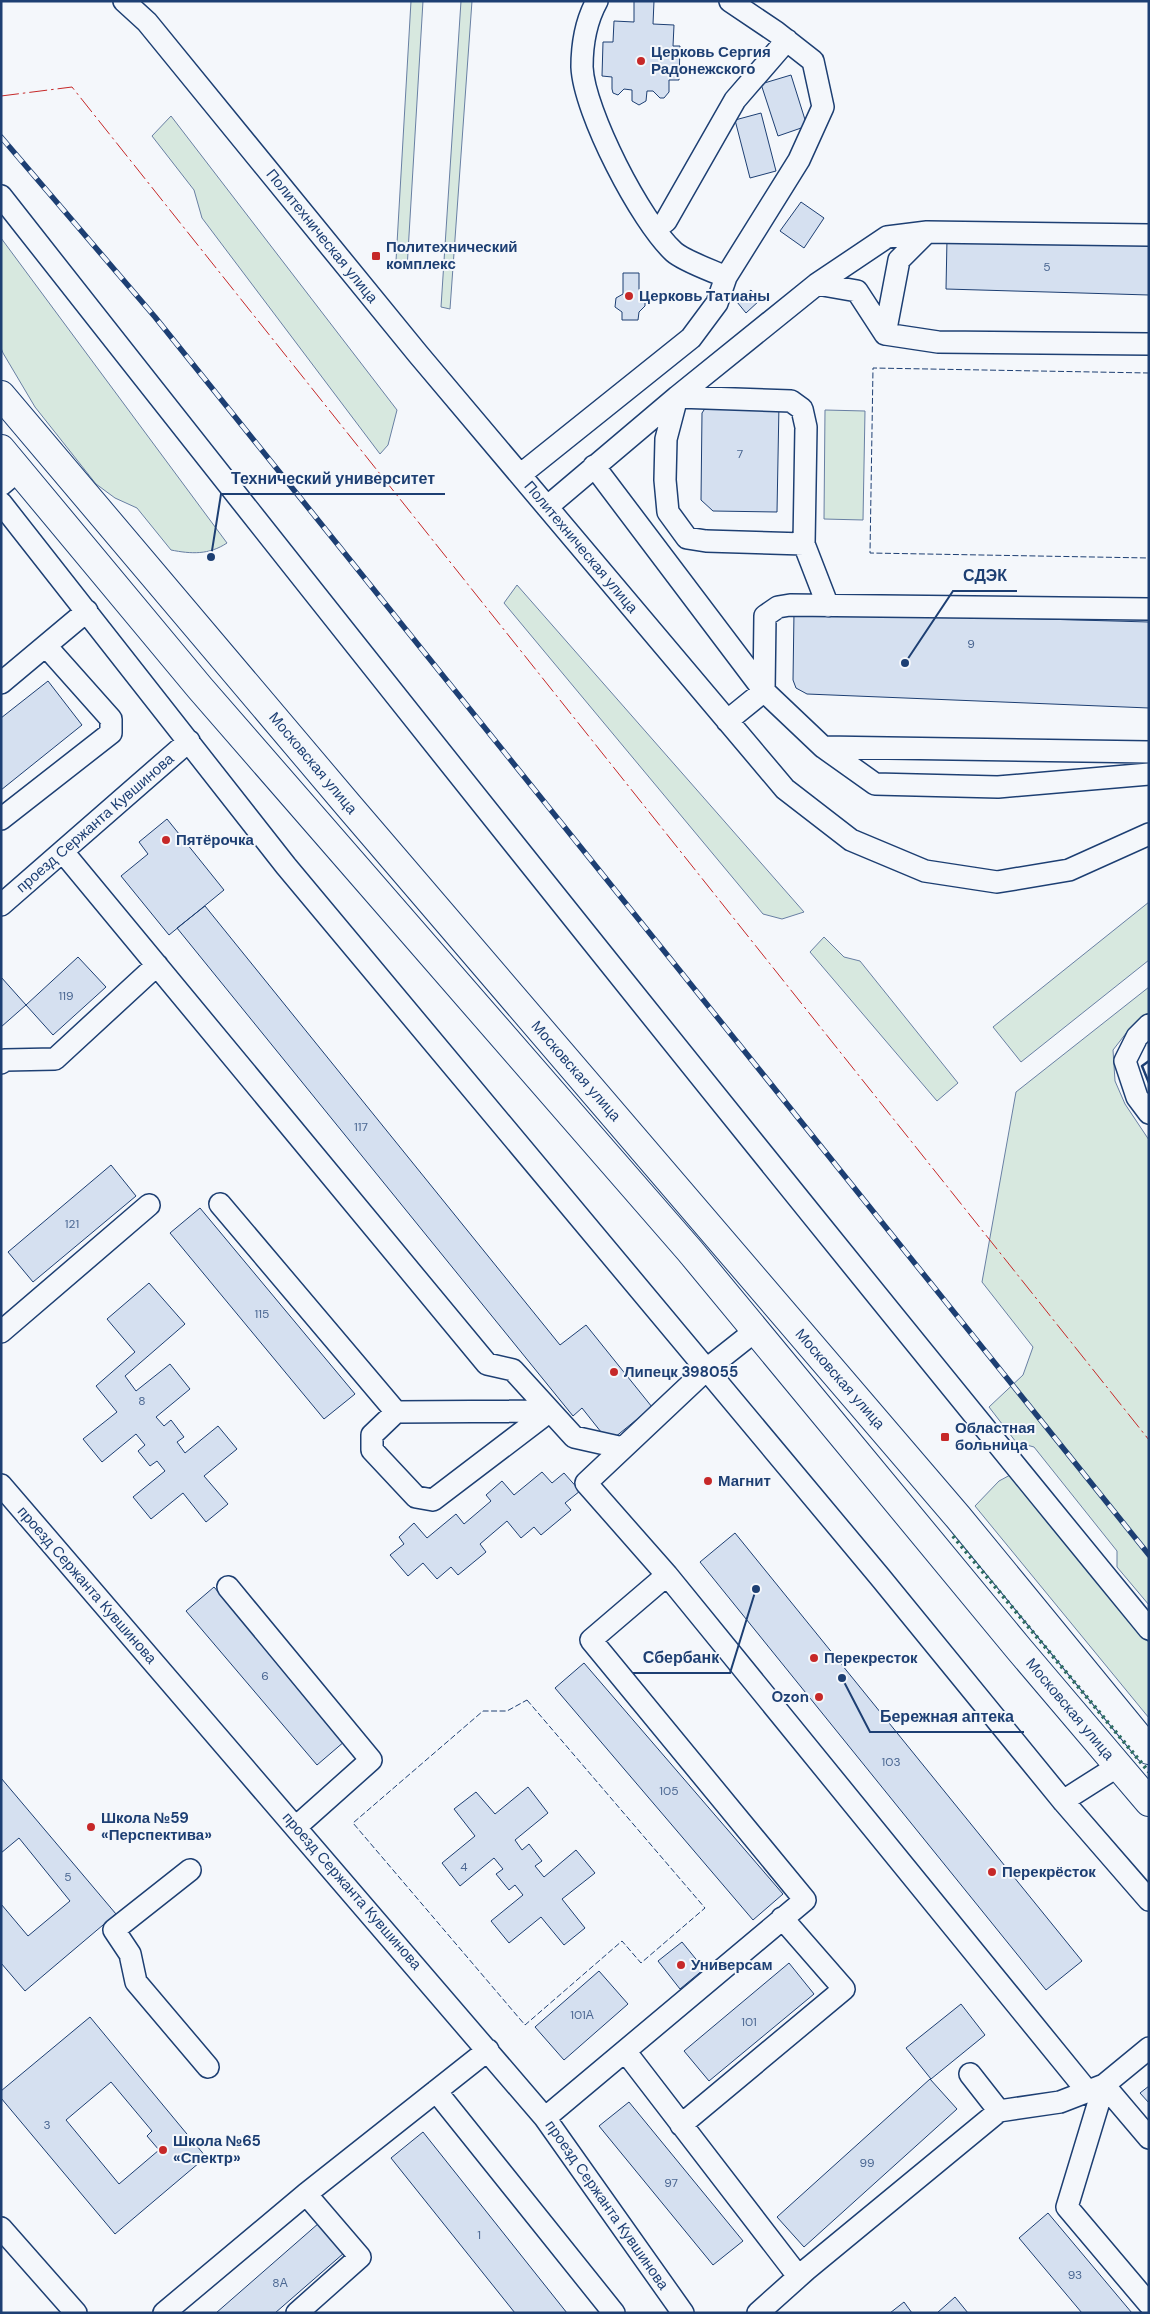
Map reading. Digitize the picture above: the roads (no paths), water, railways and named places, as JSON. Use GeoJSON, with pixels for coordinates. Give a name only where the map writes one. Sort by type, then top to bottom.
{"type":"FeatureCollection","features":[{"type":"Feature","properties":{"kind":"main road","name":"Московская улица"},"geometry":{"type":"LineString","coordinates":[[4,395],[355,813],[958,1517],[1149,1750]]}},
{"type":"Feature","properties":{"kind":"main road","name":"Московская улица"},"geometry":{"type":"LineString","coordinates":[[1,450],[10,478],[200,688],[690,1251],[1149,1802]]}},
{"type":"Feature","properties":{"kind":"street","name":"Политехническая улица"},"geometry":{"type":"LineString","coordinates":[[124,1],[147,22],[418,354],[784,789],[851,840],[925,871],[997,882],[1069,870],[1149,834]]}},
{"type":"Feature","properties":{"kind":"street"},"geometry":{"type":"LineString","coordinates":[[597,1],[584,32],[582,69],[588,99],[610,154],[642,212],[675,253],[726,277]]}},
{"type":"Feature","properties":{"kind":"street"},"geometry":{"type":"LineString","coordinates":[[520,475],[691,338],[717,303],[726,277],[799,160],[823,106],[813,61],[787,40],[730,1]]}},
{"type":"Feature","properties":{"kind":"street"},"geometry":{"type":"LineString","coordinates":[[656,229],[666,221],[735,100],[787,40]]}},
{"type":"Feature","properties":{"kind":"street"},"geometry":{"type":"LineString","coordinates":[[1,196],[308,586],[972,1414],[1149,1628]]}},
{"type":"Feature","properties":{"kind":"street"},"geometry":{"type":"LineString","coordinates":[[547,507],[677,397],[817,284],[887,237],[927,232],[1149,235]]}},
{"type":"Feature","properties":{"kind":"street"},"geometry":{"type":"LineString","coordinates":[[885,334],[899,260],[927,232]]}},
{"type":"Feature","properties":{"kind":"street"},"geometry":{"type":"LineString","coordinates":[[817,284],[858,291],[885,334],[938,342],[1149,344]]}},
{"type":"Feature","properties":{"kind":"street"},"geometry":{"type":"LineString","coordinates":[[677,397],[666,439],[665,480],[668,512],[686,538],[706,541],[804,544]]}},
{"type":"Feature","properties":{"kind":"street"},"geometry":{"type":"LineString","coordinates":[[677,397],[791,402],[802,410],[806,427],[804,544],[828,606]]}},
{"type":"Feature","properties":{"kind":"street"},"geometry":{"type":"LineString","coordinates":[[594,466],[764,691],[823,747],[875,784],[998,787],[1149,774]]}},
{"type":"Feature","properties":{"kind":"street"},"geometry":{"type":"LineString","coordinates":[[1,503],[286,866],[707,1369],[1064,1801],[1149,1900]]}},
{"type":"Feature","properties":{"kind":"street"},"geometry":{"type":"LineString","coordinates":[[665,558],[686,538]]}},
{"type":"Feature","properties":{"kind":"street"},"geometry":{"type":"LineString","coordinates":[[764,691],[764,616],[778,607],[1149,609]]}},
{"type":"Feature","properties":{"kind":"street"},"geometry":{"type":"LineString","coordinates":[[1,683],[87,611]]}},
{"type":"Feature","properties":{"kind":"street"},"geometry":{"type":"LineString","coordinates":[[1,819],[111,733],[110,719],[46,646]]}},
{"type":"Feature","properties":{"kind":"street"},"geometry":{"type":"LineString","coordinates":[[727,721],[764,691]]}},
{"type":"Feature","properties":{"kind":"street","name":"проезд Сержанта Кувшинова"},"geometry":{"type":"LineString","coordinates":[[2,902],[63,852],[189,741]]}},
{"type":"Feature","properties":{"kind":"street"},"geometry":{"type":"LineString","coordinates":[[823,747],[1149,752]]}},
{"type":"Feature","properties":{"kind":"street"},"geometry":{"type":"LineString","coordinates":[[63,852],[487,1364],[513,1370],[574,1436],[623,1448]]}},
{"type":"Feature","properties":{"kind":"street"},"geometry":{"type":"LineString","coordinates":[[1,1063],[5,1060],[55,1059],[157,965]]}},
{"type":"Feature","properties":{"kind":"street"},"geometry":{"type":"LineString","coordinates":[[1149,1025],[1137,1037],[1125,1061],[1137,1097],[1149,1113]]}},
{"type":"Feature","properties":{"kind":"street"},"geometry":{"type":"LineString","coordinates":[[220,1204],[396,1412]]}},
{"type":"Feature","properties":{"kind":"street"},"geometry":{"type":"LineString","coordinates":[[5,1321],[149,1205]]}},
{"type":"Feature","properties":{"kind":"street"},"geometry":{"type":"LineString","coordinates":[[755,1331],[707,1369],[586,1483],[667,1576],[1096,2088],[1149,2138]]}},
{"type":"Feature","properties":{"kind":"street"},"geometry":{"type":"LineString","coordinates":[[550,1411],[433,1500],[416,1497],[372,1450],[372,1434],[396,1412],[550,1411]]}},
{"type":"Feature","properties":{"kind":"street","name":"проезд Сержанта Кувшинова"},"geometry":{"type":"LineString","coordinates":[[1,1485],[545,2118],[683,2313]]}},
{"type":"Feature","properties":{"kind":"street"},"geometry":{"type":"LineString","coordinates":[[545,2118],[805,1900],[591,1640],[667,1576]]}},
{"type":"Feature","properties":{"kind":"street"},"geometry":{"type":"LineString","coordinates":[[228,1587],[371,1760],[296,1826]]}},
{"type":"Feature","properties":{"kind":"street"},"geometry":{"type":"LineString","coordinates":[[1064,1801],[1118,1766]]}},
{"type":"Feature","properties":{"kind":"street"},"geometry":{"type":"LineString","coordinates":[[190,1870],[114,1930],[130,1954],[136,1982],[208,2067]]}},
{"type":"Feature","properties":{"kind":"street"},"geometry":{"type":"LineString","coordinates":[[681,2125],[844,1990],[782,1918]]}},
{"type":"Feature","properties":{"kind":"street"},"geometry":{"type":"LineString","coordinates":[[758,2313],[798,2276],[999,2111],[1060,2102],[1096,2088],[1149,2048]]}},
{"type":"Feature","properties":{"kind":"street"},"geometry":{"type":"LineString","coordinates":[[164,2313],[306,2194],[488,2050]]}},
{"type":"Feature","properties":{"kind":"street"},"geometry":{"type":"LineString","coordinates":[[624,2051],[798,2276]]}},
{"type":"Feature","properties":{"kind":"street"},"geometry":{"type":"LineString","coordinates":[[970,2074],[999,2111]]}},
{"type":"Feature","properties":{"kind":"street"},"geometry":{"type":"LineString","coordinates":[[1096,2088],[1067,2207],[1149,2304]]}},
{"type":"Feature","properties":{"kind":"street"},"geometry":{"type":"LineString","coordinates":[[436,2091],[614,2313]]}},
{"type":"Feature","properties":{"kind":"street"},"geometry":{"type":"LineString","coordinates":[[297,2313],[360,2257],[306,2194]]}},
{"type":"Feature","properties":{"kind":"street"},"geometry":{"type":"LineString","coordinates":[[1,2228],[76,2313]]}},
{"type":"Feature","properties":{"kind":"railway"},"geometry":{"type":"LineString","coordinates":[[1,137],[155,317],[1149,1555]]}},
{"type":"Feature","properties":{"kind":"place","name":"Церковь Сергия Радонежского"},"geometry":{"type":"Point","coordinates":[641,61]}},
{"type":"Feature","properties":{"kind":"place","name":"Политехнический комплекс"},"geometry":{"type":"Point","coordinates":[376,256]}},
{"type":"Feature","properties":{"kind":"place","name":"Церковь Татианы"},"geometry":{"type":"Point","coordinates":[629,296]}},
{"type":"Feature","properties":{"kind":"place","name":"Технический университет"},"geometry":{"type":"Point","coordinates":[211,557]}},
{"type":"Feature","properties":{"kind":"place","name":"СДЭК"},"geometry":{"type":"Point","coordinates":[905,663]}},
{"type":"Feature","properties":{"kind":"place","name":"Пятёрочка"},"geometry":{"type":"Point","coordinates":[166,840]}},
{"type":"Feature","properties":{"kind":"place","name":"Липецк 398055"},"geometry":{"type":"Point","coordinates":[614,1372]}},
{"type":"Feature","properties":{"kind":"place","name":"Областная больница"},"geometry":{"type":"Point","coordinates":[945,1437]}},
{"type":"Feature","properties":{"kind":"place","name":"Магнит"},"geometry":{"type":"Point","coordinates":[708,1481]}},
{"type":"Feature","properties":{"kind":"place","name":"Сбербанк"},"geometry":{"type":"Point","coordinates":[756,1589]}},
{"type":"Feature","properties":{"kind":"place","name":"Перекресток"},"geometry":{"type":"Point","coordinates":[814,1658]}},
{"type":"Feature","properties":{"kind":"place","name":"Бережная аптека"},"geometry":{"type":"Point","coordinates":[842,1678]}},
{"type":"Feature","properties":{"kind":"place","name":"Ozon"},"geometry":{"type":"Point","coordinates":[819,1697]}},
{"type":"Feature","properties":{"kind":"place","name":"Школа №59 «Перспектива»"},"geometry":{"type":"Point","coordinates":[91,1827]}},
{"type":"Feature","properties":{"kind":"place","name":"Перекрёсток"},"geometry":{"type":"Point","coordinates":[992,1872]}},
{"type":"Feature","properties":{"kind":"place","name":"Универсам"},"geometry":{"type":"Point","coordinates":[681,1965]}},
{"type":"Feature","properties":{"kind":"place","name":"Школа №65 «Спектр»"},"geometry":{"type":"Point","coordinates":[163,2150]}}]}
